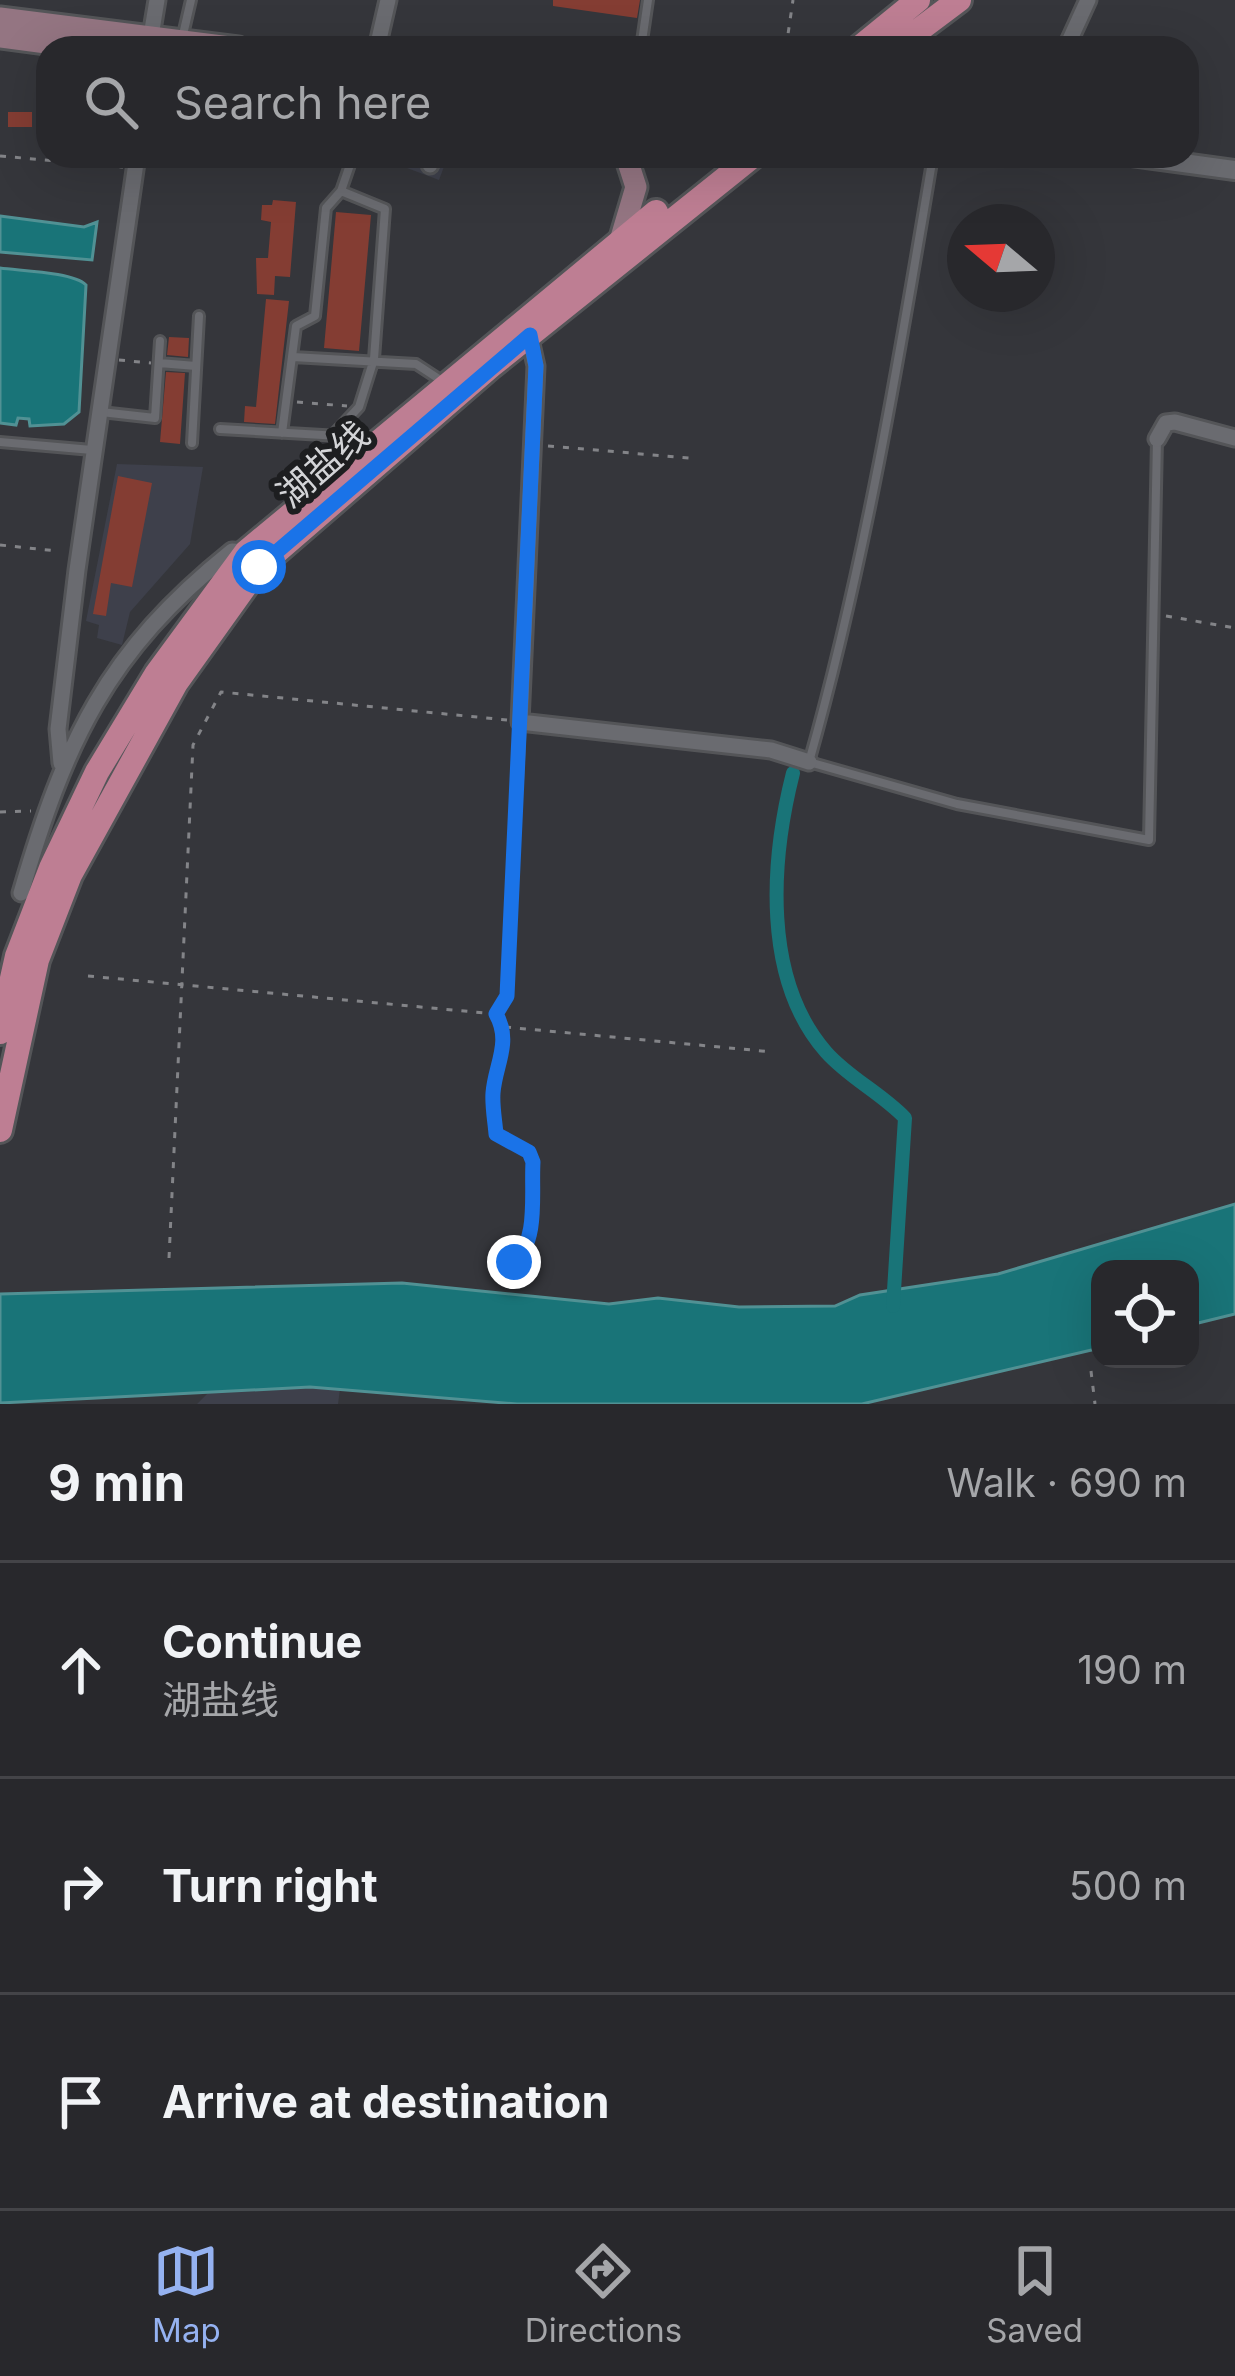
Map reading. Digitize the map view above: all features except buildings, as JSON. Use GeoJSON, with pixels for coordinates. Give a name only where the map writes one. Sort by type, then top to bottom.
{"type":"FeatureCollection","features":[{"type":"Feature","properties":{"kind":"main road"},"geometry":{"type":"LineString","coordinates":[[871,36],[918,0]]}},
{"type":"Feature","properties":{"kind":"main road"},"geometry":{"type":"LineString","coordinates":[[911,36],[959,0]]}},
{"type":"Feature","properties":{"kind":"main road"},"geometry":{"type":"LineString","coordinates":[[0,18],[113,36]]}},
{"type":"Feature","properties":{"kind":"main road"},"geometry":{"type":"LineString","coordinates":[[0,37],[36,42]]}},
{"type":"Feature","properties":{"kind":"main road"},"geometry":{"type":"LineString","coordinates":[[620,241],[636,187],[630,168]]}},
{"type":"Feature","properties":{"kind":"main road","name":"湖盐线"},"geometry":{"type":"LineString","coordinates":[[0,1130],[38,960],[105,781],[157,674],[246,552],[445,383],[712,168]]}},
{"type":"Feature","properties":{"kind":"main road","name":"湖盐线"},"geometry":{"type":"LineString","coordinates":[[0,1032],[17,956],[50,868],[105,781],[259,567],[530,335],[738,168]]}},
{"type":"Feature","properties":{"kind":"street"},"geometry":{"type":"LineString","coordinates":[[152,36],[157,0]]}},
{"type":"Feature","properties":{"kind":"street"},"geometry":{"type":"LineString","coordinates":[[380,36],[388,0]]}},
{"type":"Feature","properties":{"kind":"street"},"geometry":{"type":"LineString","coordinates":[[1072,36],[1088,0]]}},
{"type":"Feature","properties":{"kind":"street"},"geometry":{"type":"LineString","coordinates":[[1199,165],[1235,170]]}},
{"type":"Feature","properties":{"kind":"street"},"geometry":{"type":"LineString","coordinates":[[61,763],[58,729],[136,168]]}},
{"type":"Feature","properties":{"kind":"street"},"geometry":{"type":"LineString","coordinates":[[530,335],[539,447],[520,722],[772,750],[809,762]]}},
{"type":"Feature","properties":{"kind":"street"},"geometry":{"type":"LineString","coordinates":[[1157,439],[1166,423],[1175,422],[1235,438]]}},
{"type":"Feature","properties":{"kind":"street"},"geometry":{"type":"LineString","coordinates":[[21,893],[61,763],[99,695],[142,636],[221,559],[232,551],[246,552]]}},
{"type":"Feature","properties":{"kind":"lane"},"geometry":{"type":"LineString","coordinates":[[182,36],[191,0]]}},
{"type":"Feature","properties":{"kind":"lane"},"geometry":{"type":"LineString","coordinates":[[643,36],[648,0]]}},
{"type":"Feature","properties":{"kind":"lane"},"geometry":{"type":"LineString","coordinates":[[281,433],[289,402],[296,326],[315,316],[326,208],[341,191],[349,168]]}},
{"type":"Feature","properties":{"kind":"lane"},"geometry":{"type":"LineString","coordinates":[[931,168],[897,374],[847,617],[809,762],[957,804],[1149,839],[1157,439]]}},
{"type":"Feature","properties":{"kind":"lane"},"geometry":{"type":"LineString","coordinates":[[332,436],[359,407],[374,359],[385,209],[341,191]]}},
{"type":"Feature","properties":{"kind":"lane"},"geometry":{"type":"LineString","coordinates":[[192,443],[199,316]]}},
{"type":"Feature","properties":{"kind":"lane"},"geometry":{"type":"LineString","coordinates":[[99,412],[155,418],[160,341]]}},
{"type":"Feature","properties":{"kind":"lane"},"geometry":{"type":"LineString","coordinates":[[293,357],[416,364],[445,383]]}},
{"type":"Feature","properties":{"kind":"lane"},"geometry":{"type":"LineString","coordinates":[[159,363],[196,366]]}},
{"type":"Feature","properties":{"kind":"lane"},"geometry":{"type":"LineString","coordinates":[[220,429],[379,439]]}},
{"type":"Feature","properties":{"kind":"lane"},"geometry":{"type":"LineString","coordinates":[[0,442],[94,450]]}},
{"type":"Feature","properties":{"kind":"lane"},"geometry":{"type":"LineString","coordinates":[[517,782],[520,722]]}},
{"type":"Feature","properties":{"kind":"path"},"geometry":{"type":"LineString","coordinates":[[788,36],[793,0]]}},
{"type":"Feature","properties":{"kind":"path"},"geometry":{"type":"LineString","coordinates":[[0,157],[36,158]]}},
{"type":"Feature","properties":{"kind":"path"},"geometry":{"type":"LineString","coordinates":[[107,359],[159,363]]}},
{"type":"Feature","properties":{"kind":"path"},"geometry":{"type":"LineString","coordinates":[[289,402],[359,407]]}},
{"type":"Feature","properties":{"kind":"path"},"geometry":{"type":"LineString","coordinates":[[539,447],[689,458]]}},
{"type":"Feature","properties":{"kind":"path"},"geometry":{"type":"LineString","coordinates":[[0,545],[57,551]]}},
{"type":"Feature","properties":{"kind":"path"},"geometry":{"type":"LineString","coordinates":[[1155,615],[1235,628]]}},
{"type":"Feature","properties":{"kind":"path"},"geometry":{"type":"LineString","coordinates":[[169,1258],[193,745],[221,692],[520,722]]}},
{"type":"Feature","properties":{"kind":"path"},"geometry":{"type":"LineString","coordinates":[[496,1014],[507,996],[517,782]]}},
{"type":"Feature","properties":{"kind":"path"},"geometry":{"type":"LineString","coordinates":[[0,812],[45,811]]}},
{"type":"Feature","properties":{"kind":"path"},"geometry":{"type":"LineString","coordinates":[[88,976],[496,1014]]}},
{"type":"Feature","properties":{"kind":"path"},"geometry":{"type":"LineString","coordinates":[[496,1014],[503,1027],[502,1065],[493,1092],[496,1134],[529,1152],[533,1162],[529,1237],[525,1253],[514,1262]]}},
{"type":"Feature","properties":{"kind":"path"},"geometry":{"type":"LineString","coordinates":[[503,1027],[773,1052]]}},
{"type":"Feature","properties":{"kind":"path"},"geometry":{"type":"LineString","coordinates":[[1091,1371],[1096,1404]]}},
{"type":"Feature","properties":{"kind":"shaded area"},"geometry":{"type":"Polygon","coordinates":[[[407,168],[444,168],[439,180],[407,168]]]}},
{"type":"Feature","properties":{"kind":"shaded area"},"geometry":{"type":"Polygon","coordinates":[[[117,464],[203,467],[190,544],[130,612],[122,645],[97,638],[99,625],[86,621],[117,464]]]}},
{"type":"Feature","properties":{"kind":"shaded area"},"geometry":{"type":"Polygon","coordinates":[[[340,1389],[338,1404],[197,1404],[210,1391],[340,1389]]]}},
{"type":"Feature","properties":{"kind":"water"},"geometry":{"type":"Polygon","coordinates":[[[0,216],[84,227],[97,222],[92,260],[0,252],[0,216]]]}},
{"type":"Feature","properties":{"kind":"water"},"geometry":{"type":"Polygon","coordinates":[[[0,268],[59,275],[86,285],[79,412],[64,424],[30,426],[29,419],[18,418],[16,425],[0,423],[0,268]]]}},
{"type":"Feature","properties":{"kind":"water"},"geometry":{"type":"Polygon","coordinates":[[[1235,1204],[1235,1314],[1199,1323],[1199,1260],[1091,1260],[1091,1350],[862,1404],[517,1404],[310,1387],[0,1403],[0,1294],[402,1283],[609,1304],[658,1298],[739,1307],[835,1306],[860,1295],[998,1274],[1235,1204]]]}},
{"type":"Feature","properties":{"kind":"waterway"},"geometry":{"type":"LineString","coordinates":[[793,773],[777,880],[777,918],[791,990],[805,1023],[826,1052],[905,1118],[893,1306]]}},
{"type":"Feature","properties":{"kind":"route"},"geometry":{"type":"LineString","coordinates":[[259,567],[530,335],[536,366],[507,996],[496,1014],[503,1027],[502,1065],[493,1092],[496,1134],[529,1152],[533,1162],[529,1237],[525,1253],[514,1262]]}}]}
